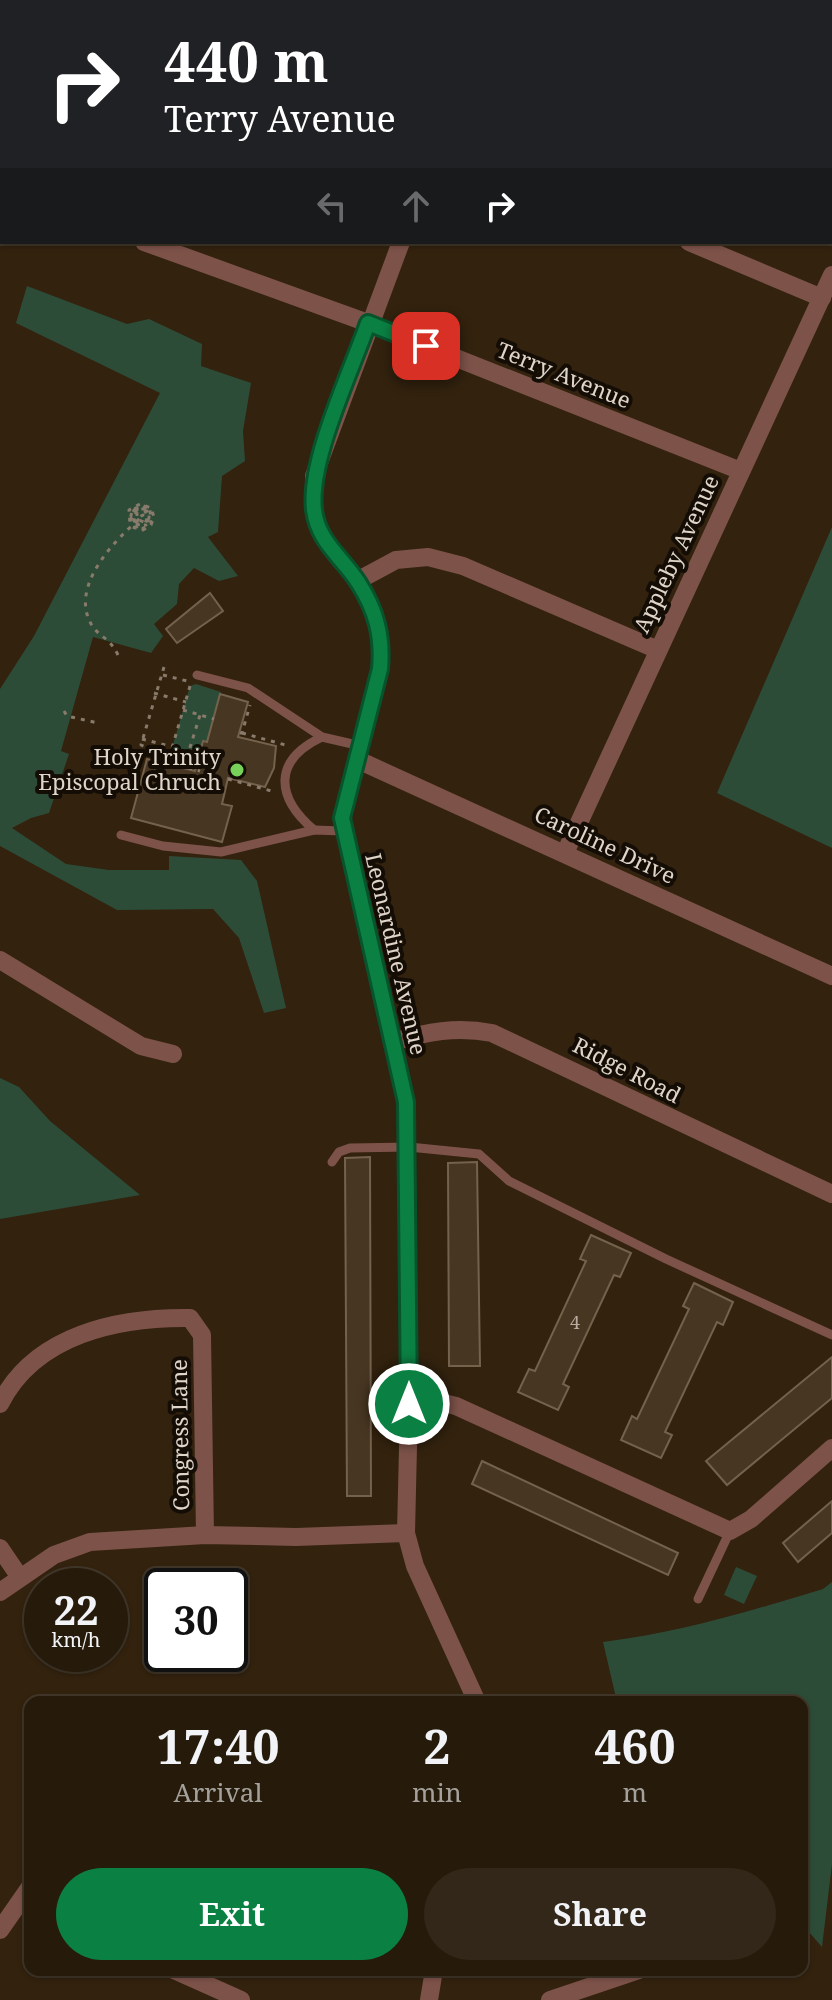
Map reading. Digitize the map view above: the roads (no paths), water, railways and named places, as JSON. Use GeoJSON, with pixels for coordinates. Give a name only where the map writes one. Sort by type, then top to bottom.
{"type":"FeatureCollection","features":[{"type":"Feature","properties":{"kind":"street","name":"Terry Avenue"},"geometry":{"type":"LineString","coordinates":[[150,244],[368,323],[741,471]]}},
{"type":"Feature","properties":{"kind":"street","name":"Leonardine Avenue"},"geometry":{"type":"LineString","coordinates":[[400,244],[368,323],[314,476],[314,511],[319,529],[331,551],[357,581],[377,620],[382,645],[380,669],[342,818],[343,831],[406,1102],[409,1147],[406,1533],[415,1566],[474,1696]]}},
{"type":"Feature","properties":{"kind":"street"},"geometry":{"type":"LineString","coordinates":[[694,244],[822,298]]}},
{"type":"Feature","properties":{"kind":"street","name":"Appleby Avenue"},"geometry":{"type":"LineString","coordinates":[[565,853],[832,275]]}},
{"type":"Feature","properties":{"kind":"street"},"geometry":{"type":"LineString","coordinates":[[357,581],[396,560],[428,557],[463,566],[658,650]]}},
{"type":"Feature","properties":{"kind":"street","name":"Caroline Drive"},"geometry":{"type":"LineString","coordinates":[[360,753],[565,853],[832,976]]}},
{"type":"Feature","properties":{"kind":"street"},"geometry":{"type":"LineString","coordinates":[[0,960],[141,1046],[173,1054]]}},
{"type":"Feature","properties":{"kind":"street","name":"Ridge Road"},"geometry":{"type":"LineString","coordinates":[[392,1042],[425,1032],[463,1028],[492,1033],[832,1194]]}},
{"type":"Feature","properties":{"kind":"street","name":"Congress Lane"},"geometry":{"type":"LineString","coordinates":[[0,1404],[30,1364],[65,1341],[107,1325],[190,1318],[202,1335],[205,1535]]}},
{"type":"Feature","properties":{"kind":"street"},"geometry":{"type":"LineString","coordinates":[[409,1404],[444,1403],[456,1406],[730,1531],[751,1519],[832,1448]]}},
{"type":"Feature","properties":{"kind":"street"},"geometry":{"type":"LineString","coordinates":[[0,1592],[19,1576],[54,1555],[90,1542],[205,1535],[296,1537],[406,1533]]}},
{"type":"Feature","properties":{"kind":"street"},"geometry":{"type":"LineString","coordinates":[[0,1548],[19,1576]]}},
{"type":"Feature","properties":{"kind":"street"},"geometry":{"type":"LineString","coordinates":[[0,1930],[24,1896]]}},
{"type":"Feature","properties":{"kind":"street"},"geometry":{"type":"LineString","coordinates":[[187,1976],[241,2000]]}},
{"type":"Feature","properties":{"kind":"street"},"geometry":{"type":"LineString","coordinates":[[429,2000],[433,1976]]}},
{"type":"Feature","properties":{"kind":"street"},"geometry":{"type":"LineString","coordinates":[[550,2000],[621,1976]]}},
{"type":"Feature","properties":{"kind":"lane"},"geometry":{"type":"LineString","coordinates":[[195,681],[248,688],[322,737],[360,753]]}},
{"type":"Feature","properties":{"kind":"lane"},"geometry":{"type":"LineString","coordinates":[[314,830],[293,811],[286,795],[289,763],[300,749],[322,737]]}},
{"type":"Feature","properties":{"kind":"lane"},"geometry":{"type":"LineString","coordinates":[[121,835],[163,846],[221,852],[314,830],[343,831]]}},
{"type":"Feature","properties":{"kind":"lane"},"geometry":{"type":"LineString","coordinates":[[332,1162],[339,1152],[350,1148],[409,1147],[479,1154],[509,1181],[666,1259],[832,1335]]}},
{"type":"Feature","properties":{"kind":"lane"},"geometry":{"type":"LineString","coordinates":[[698,1599],[730,1531]]}},
{"type":"Feature","properties":{"kind":"place","name":"Holy Trinity Episcopal Chruch"},"geometry":{"type":"Point","coordinates":[237,770]}}]}
